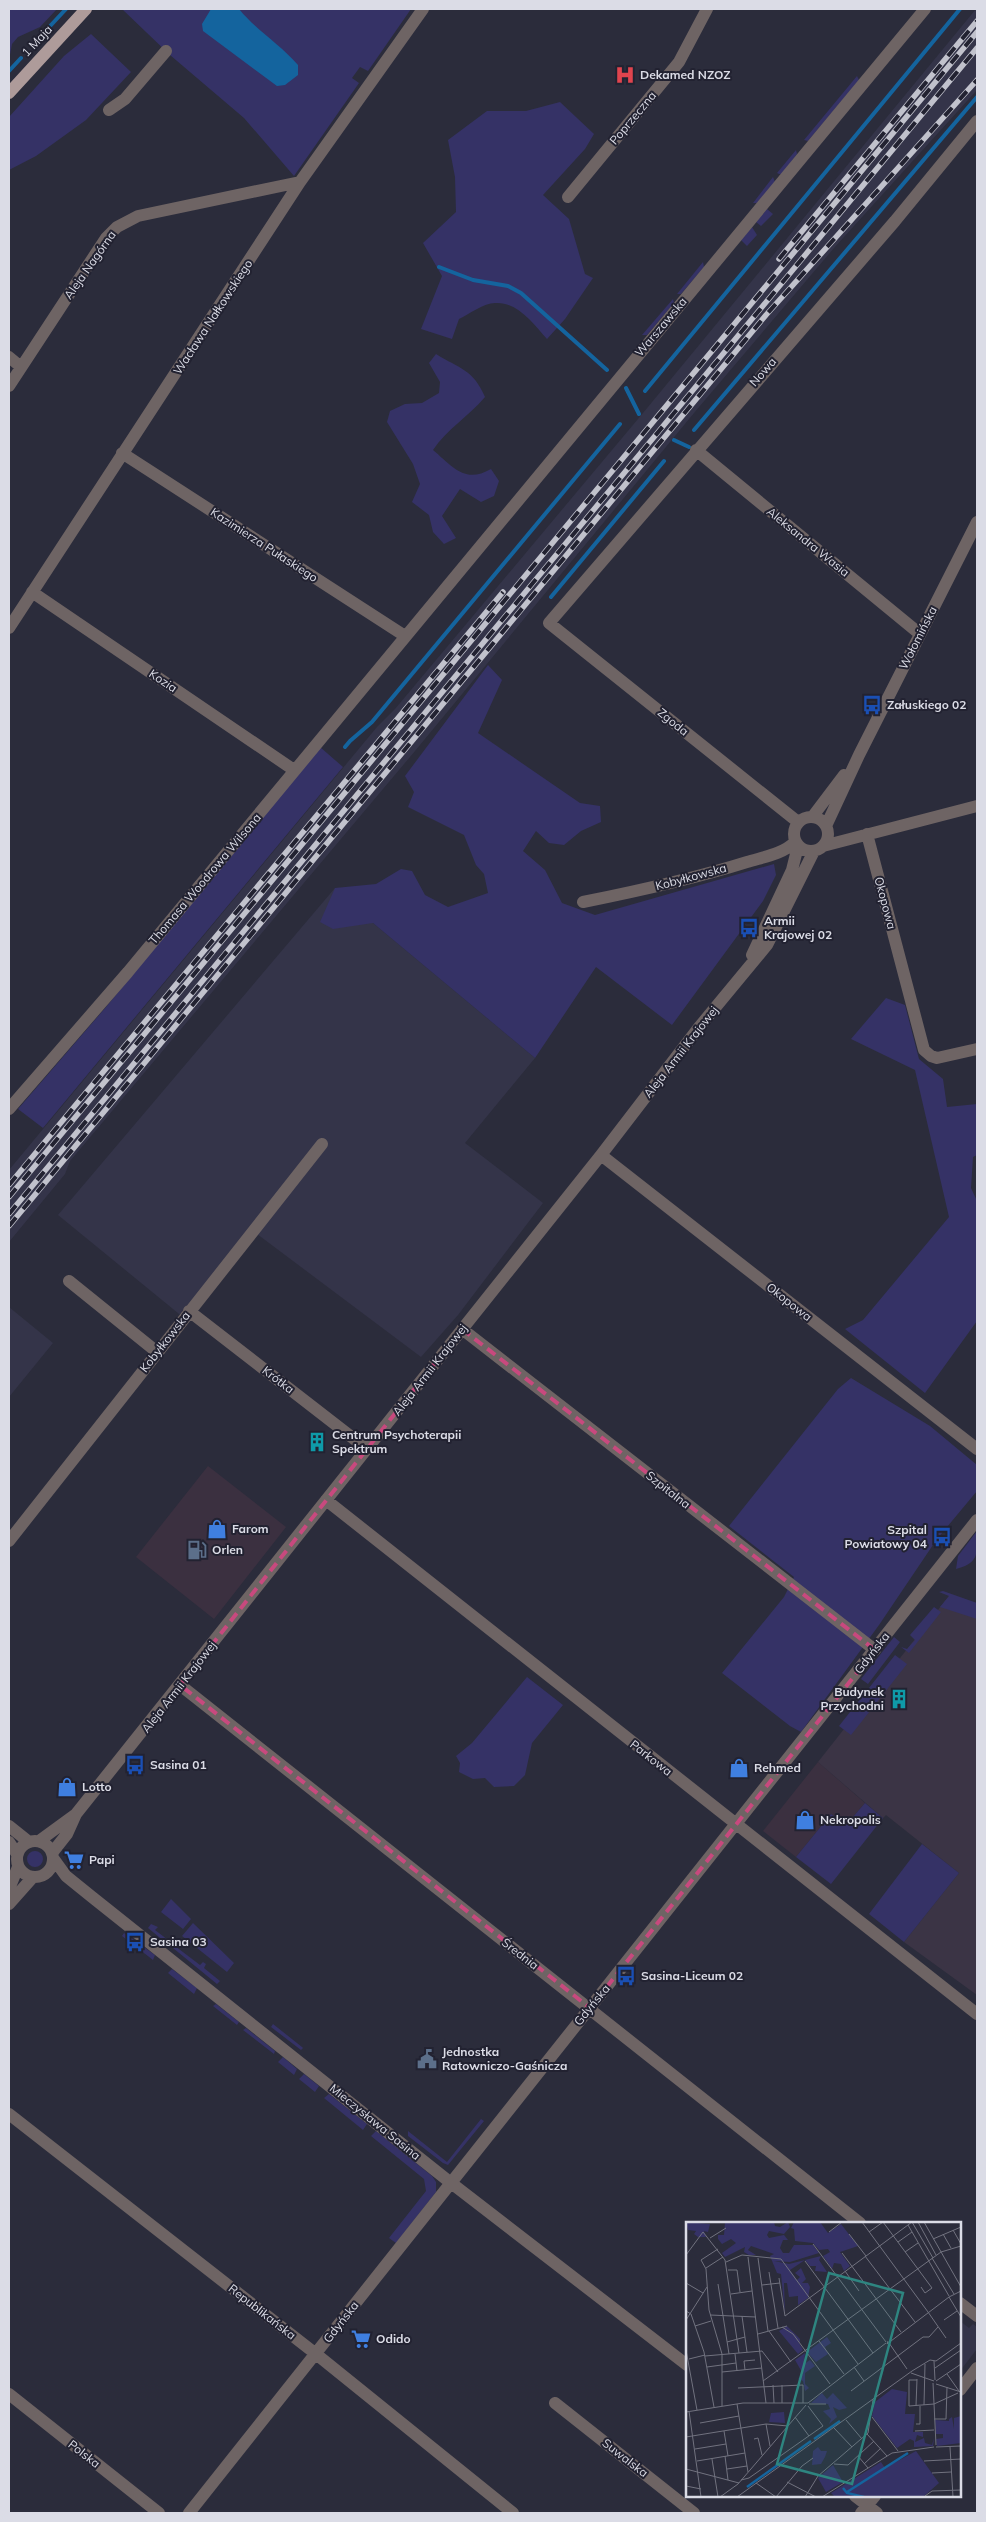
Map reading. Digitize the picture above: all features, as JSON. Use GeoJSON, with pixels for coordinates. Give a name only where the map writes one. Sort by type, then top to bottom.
{"type":"FeatureCollection","features":[{"type":"Feature","properties":{"kind":"main road","name":"1 Maja"},"geometry":{"type":"LineString","coordinates":[[9,93],[86,9]]}},
{"type":"Feature","properties":{"kind":"street","name":"Wacława Nałkowskiego"},"geometry":{"type":"LineString","coordinates":[[9,628],[300,182],[423,9]]}},
{"type":"Feature","properties":{"kind":"street","name":"Poprzeczna"},"geometry":{"type":"LineString","coordinates":[[568,197],[680,62],[708,9]]}},
{"type":"Feature","properties":{"kind":"street","name":"Warszawska"},"geometry":{"type":"LineString","coordinates":[[401,641],[925,9]]}},
{"type":"Feature","properties":{"kind":"street"},"geometry":{"type":"LineString","coordinates":[[109,110],[125,99],[166,51]]}},
{"type":"Feature","properties":{"kind":"street","name":"Nowa"},"geometry":{"type":"LineString","coordinates":[[549,623],[895,221],[977,121]]}},
{"type":"Feature","properties":{"kind":"street","name":"Aleja Nagórna"},"geometry":{"type":"LineString","coordinates":[[9,386],[106,238],[117,227],[138,216],[300,182]]}},
{"type":"Feature","properties":{"kind":"street"},"geometry":{"type":"LineString","coordinates":[[9,357],[21,366]]}},
{"type":"Feature","properties":{"kind":"street","name":"Aleksandra Wasia"},"geometry":{"type":"LineString","coordinates":[[696,450],[920,634]]}},
{"type":"Feature","properties":{"kind":"street","name":"Kazimierza Pułaskiego"},"geometry":{"type":"LineString","coordinates":[[122,453],[401,641]]}},
{"type":"Feature","properties":{"kind":"street","name":"Wołomińska"},"geometry":{"type":"LineString","coordinates":[[827,828],[859,755],[977,522]]}},
{"type":"Feature","properties":{"kind":"street","name":"Kozia"},"geometry":{"type":"LineString","coordinates":[[32,592],[294,770]]}},
{"type":"Feature","properties":{"kind":"street","name":"Zgoda"},"geometry":{"type":"LineString","coordinates":[[549,623],[798,822]]}},
{"type":"Feature","properties":{"kind":"street","name":"Thomasa Woodrowa Wilsona"},"geometry":{"type":"LineString","coordinates":[[11,1101],[128,972],[401,641]]}},
{"type":"Feature","properties":{"kind":"street","name":"Wołomińska"},"geometry":{"type":"LineString","coordinates":[[813,816],[859,755]]}},
{"type":"Feature","properties":{"kind":"street"},"geometry":{"type":"LineString","coordinates":[[867,834],[850,835],[827,828],[813,816],[808,816],[798,822],[793,831],[797,844],[818,848],[977,806]]}},
{"type":"Feature","properties":{"kind":"street"},"geometry":{"type":"LineString","coordinates":[[818,848],[828,836],[827,828]]}},
{"type":"Feature","properties":{"kind":"street","name":"Okopowa"},"geometry":{"type":"LineString","coordinates":[[867,834],[922,1045],[931,1056],[937,1058],[977,1049]]}},
{"type":"Feature","properties":{"kind":"street","name":"Kobyłkowska"},"geometry":{"type":"LineString","coordinates":[[583,902],[664,885],[731,867],[783,851],[797,844]]}},
{"type":"Feature","properties":{"kind":"street","name":"Aleja Armii Krajowej"},"geometry":{"type":"LineString","coordinates":[[744,971],[792,870],[797,844]]}},
{"type":"Feature","properties":{"kind":"street","name":"Aleja Armii Krajowej"},"geometry":{"type":"LineString","coordinates":[[52,1856],[67,1834],[76,1814],[180,1686],[601,1155],[744,971],[767,946],[818,848]]}},
{"type":"Feature","properties":{"kind":"street","name":"Kobyłkowska"},"geometry":{"type":"LineString","coordinates":[[9,1541],[322,1144]]}},
{"type":"Feature","properties":{"kind":"street","name":"Okopowa"},"geometry":{"type":"LineString","coordinates":[[601,1155],[977,1449]]}},
{"type":"Feature","properties":{"kind":"street"},"geometry":{"type":"LineString","coordinates":[[69,1281],[157,1352]]}},
{"type":"Feature","properties":{"kind":"street","name":"Krótka"},"geometry":{"type":"LineString","coordinates":[[189,1311],[367,1449]]}},
{"type":"Feature","properties":{"kind":"street","name":"Szpitalna"},"geometry":{"type":"LineString","coordinates":[[462,1329],[875,1650]]}},
{"type":"Feature","properties":{"kind":"street","name":"Parkowa"},"geometry":{"type":"LineString","coordinates":[[326,1500],[977,2014]]}},
{"type":"Feature","properties":{"kind":"street","name":"Gdyńska"},"geometry":{"type":"LineString","coordinates":[[188,2513],[737,1825],[977,1520]]}},
{"type":"Feature","properties":{"kind":"street","name":"Średnia"},"geometry":{"type":"LineString","coordinates":[[180,1686],[859,2222]]}},
{"type":"Feature","properties":{"kind":"street","name":"Aleja Armii Krajowej"},"geometry":{"type":"LineString","coordinates":[[34,1841],[76,1814]]}},
{"type":"Feature","properties":{"kind":"street"},"geometry":{"type":"LineString","coordinates":[[9,1826],[34,1841],[48,1846],[52,1856],[47,1872],[33,1877],[9,1904]]}},
{"type":"Feature","properties":{"kind":"street"},"geometry":{"type":"LineString","coordinates":[[9,1889],[20,1848],[34,1841]]}},
{"type":"Feature","properties":{"kind":"street"},"geometry":{"type":"LineString","coordinates":[[9,1842],[23,1873],[33,1877]]}},
{"type":"Feature","properties":{"kind":"street","name":"Mieczysława Sasina"},"geometry":{"type":"LineString","coordinates":[[52,1856],[66,1876],[451,2183],[686,2364]]}},
{"type":"Feature","properties":{"kind":"street","name":"Mieczysława Sasina"},"geometry":{"type":"LineString","coordinates":[[47,1872],[66,1876]]}},
{"type":"Feature","properties":{"kind":"street","name":"Republikańska"},"geometry":{"type":"LineString","coordinates":[[9,2114],[316,2354],[513,2513]]}},
{"type":"Feature","properties":{"kind":"street"},"geometry":{"type":"LineString","coordinates":[[961,2304],[977,2316]]}},
{"type":"Feature","properties":{"kind":"street"},"geometry":{"type":"LineString","coordinates":[[961,2389],[977,2368]]}},
{"type":"Feature","properties":{"kind":"street","name":"Polska"},"geometry":{"type":"LineString","coordinates":[[9,2394],[158,2513]]}},
{"type":"Feature","properties":{"kind":"street","name":"Suwalska"},"geometry":{"type":"LineString","coordinates":[[555,2403],[694,2513]]}},
{"type":"Feature","properties":{"kind":"street"},"geometry":{"type":"LineString","coordinates":[[856,2497],[870,2507]]}},
{"type":"Feature","properties":{"kind":"highlighted area"},"geometry":{"type":"Polygon","coordinates":[[[462,1329],[875,1650],[590,2008],[180,1685],[462,1329]]]}},
{"type":"Feature","properties":{"kind":"shaded area"},"geometry":{"type":"Polygon","coordinates":[[[9,9],[57,9],[40,27],[18,37],[12,44],[9,60],[9,9]]]}},
{"type":"Feature","properties":{"kind":"shaded area"},"geometry":{"type":"Polygon","coordinates":[[[122,9],[411,9],[368,71],[360,67],[352,78],[359,83],[294,176],[244,118],[170,55],[122,9]]]}},
{"type":"Feature","properties":{"kind":"shaded area"},"geometry":{"type":"Polygon","coordinates":[[[976,9],[977,90],[834,248],[694,413],[415,751],[70,1161],[65,1174],[9,1242],[9,1170],[377,727],[395,709],[643,413],[976,9]]]}},
{"type":"Feature","properties":{"kind":"shaded area"},"geometry":{"type":"Polygon","coordinates":[[[91,34],[131,72],[86,120],[36,156],[9,170],[9,117],[64,56],[91,34]]]}},
{"type":"Feature","properties":{"kind":"shaded area"},"geometry":{"type":"Polygon","coordinates":[[[857,76],[859,80],[808,141],[804,140],[857,76]]]}},
{"type":"Feature","properties":{"kind":"shaded area"},"geometry":{"type":"Polygon","coordinates":[[[560,102],[594,134],[585,149],[543,195],[569,219],[585,274],[593,278],[565,319],[547,339],[518,310],[503,303],[491,303],[459,319],[452,339],[421,329],[442,276],[423,243],[456,212],[455,177],[448,140],[487,111],[526,111],[560,102]]]}},
{"type":"Feature","properties":{"kind":"shaded area"},"geometry":{"type":"Polygon","coordinates":[[[796,150],[797,154],[782,174],[777,173],[796,150]]]}},
{"type":"Feature","properties":{"kind":"shaded area"},"geometry":{"type":"Polygon","coordinates":[[[773,177],[775,182],[757,203],[753,203],[773,177]]]}},
{"type":"Feature","properties":{"kind":"shaded area"},"geometry":{"type":"Polygon","coordinates":[[[767,209],[773,214],[761,226],[756,222],[767,209]]]}},
{"type":"Feature","properties":{"kind":"shaded area"},"geometry":{"type":"Polygon","coordinates":[[[752,227],[757,235],[747,246],[741,240],[752,227]]]}},
{"type":"Feature","properties":{"kind":"shaded area"},"geometry":{"type":"Polygon","coordinates":[[[703,262],[704,267],[681,294],[677,294],[703,262]]]}},
{"type":"Feature","properties":{"kind":"shaded area"},"geometry":{"type":"Polygon","coordinates":[[[673,299],[674,303],[647,335],[642,335],[673,299]]]}},
{"type":"Feature","properties":{"kind":"shaded area"},"geometry":{"type":"Polygon","coordinates":[[[436,354],[471,375],[485,397],[433,450],[460,472],[474,475],[491,469],[499,481],[494,496],[481,502],[460,489],[442,516],[456,538],[444,544],[433,532],[429,515],[412,502],[420,484],[413,464],[387,422],[390,411],[405,404],[422,403],[439,393],[440,382],[429,363],[436,354]]]}},
{"type":"Feature","properties":{"kind":"shaded area"},"geometry":{"type":"Polygon","coordinates":[[[488,665],[502,680],[478,733],[580,803],[600,806],[601,822],[581,831],[564,845],[549,843],[536,831],[523,851],[545,870],[562,903],[595,915],[774,864],[776,875],[763,901],[672,1025],[596,967],[535,1058],[373,923],[333,929],[320,922],[335,888],[376,884],[401,869],[412,871],[425,895],[448,907],[488,893],[484,874],[476,865],[464,835],[408,807],[414,792],[405,776],[488,665]]]}},
{"type":"Feature","properties":{"kind":"shaded area"},"geometry":{"type":"Polygon","coordinates":[[[320,747],[343,767],[43,1128],[18,1109],[106,1007],[320,747]]]}},
{"type":"Feature","properties":{"kind":"shaded area"},"geometry":{"type":"Polygon","coordinates":[[[335,888],[373,923],[535,1058],[465,1143],[543,1203],[458,1315],[421,1357],[253,1231],[184,1318],[58,1215],[335,888]]]}},
{"type":"Feature","properties":{"kind":"shaded area"},"geometry":{"type":"Polygon","coordinates":[[[886,998],[905,1005],[919,1059],[943,1079],[947,1107],[977,1104],[977,1155],[973,1157],[971,1188],[977,1201],[977,1321],[925,1393],[845,1329],[863,1320],[949,1217],[915,1070],[851,1039],[886,998]]]}},
{"type":"Feature","properties":{"kind":"shaded area"},"geometry":{"type":"Polygon","coordinates":[[[9,1307],[53,1343],[9,1397],[9,1307]]]}},
{"type":"Feature","properties":{"kind":"shaded area"},"geometry":{"type":"Polygon","coordinates":[[[851,1378],[930,1426],[977,1465],[977,1491],[937,1539],[879,1625],[801,1732],[790,1726],[722,1673],[784,1597],[794,1577],[729,1526],[838,1389],[851,1378]]]}},
{"type":"Feature","properties":{"kind":"shaded area"},"geometry":{"type":"Polygon","coordinates":[[[208,1466],[286,1527],[214,1619],[136,1557],[208,1466]]]}},
{"type":"Feature","properties":{"kind":"shaded area"},"geometry":{"type":"Polygon","coordinates":[[[977,1531],[976,1556],[969,1564],[956,1569],[958,1556],[977,1531]]]}},
{"type":"Feature","properties":{"kind":"shaded area"},"geometry":{"type":"Polygon","coordinates":[[[943,1591],[977,1603],[977,1619],[940,1607],[949,1596],[939,1592],[943,1591]]]}},
{"type":"Feature","properties":{"kind":"shaded area"},"geometry":{"type":"Polygon","coordinates":[[[949,1596],[977,1606],[977,1995],[904,1942],[959,1873],[886,1815],[883,1818],[818,1762],[949,1596]]]}},
{"type":"Feature","properties":{"kind":"shaded area"},"geometry":{"type":"Polygon","coordinates":[[[934,1607],[941,1612],[909,1653],[901,1647],[907,1649],[915,1640],[910,1635],[934,1607]]]}},
{"type":"Feature","properties":{"kind":"shaded area"},"geometry":{"type":"Polygon","coordinates":[[[894,1637],[900,1642],[868,1684],[861,1679],[894,1637]]]}},
{"type":"Feature","properties":{"kind":"shaded area"},"geometry":{"type":"Polygon","coordinates":[[[895,1655],[907,1664],[851,1735],[839,1726],[895,1655]]]}},
{"type":"Feature","properties":{"kind":"shaded area"},"geometry":{"type":"Polygon","coordinates":[[[527,1677],[563,1705],[532,1743],[525,1775],[514,1786],[494,1787],[485,1778],[473,1779],[459,1772],[460,1763],[456,1756],[472,1743],[527,1677]]]}},
{"type":"Feature","properties":{"kind":"shaded area"},"geometry":{"type":"Polygon","coordinates":[[[818,1762],[865,1803],[846,1825],[831,1814],[796,1857],[763,1831],[818,1762]]]}},
{"type":"Feature","properties":{"kind":"shaded area"},"geometry":{"type":"Polygon","coordinates":[[[865,1803],[883,1818],[831,1884],[796,1857],[831,1814],[846,1825],[865,1803]]]}},
{"type":"Feature","properties":{"kind":"shaded area"},"geometry":{"type":"Polygon","coordinates":[[[922,1844],[959,1873],[904,1942],[869,1914],[922,1844]]]}},
{"type":"Feature","properties":{"kind":"shaded area"},"geometry":{"type":"Polygon","coordinates":[[[35,1851],[43,1859],[35,1867],[27,1859],[35,1851]]]}},
{"type":"Feature","properties":{"kind":"shaded area"},"geometry":{"type":"Polygon","coordinates":[[[171,1899],[191,1919],[183,1929],[161,1912],[171,1899]]]}},
{"type":"Feature","properties":{"kind":"shaded area"},"geometry":{"type":"Polygon","coordinates":[[[193,1923],[234,1963],[227,1972],[182,1936],[193,1923]]]}},
{"type":"Feature","properties":{"kind":"shaded area"},"geometry":{"type":"Polygon","coordinates":[[[151,1924],[158,1927],[155,1930],[172,1943],[170,1946],[148,1928],[151,1924]]]}},
{"type":"Feature","properties":{"kind":"shaded area"},"geometry":{"type":"Polygon","coordinates":[[[124,1933],[155,1955],[153,1960],[122,1936],[124,1933]]]}},
{"type":"Feature","properties":{"kind":"shaded area"},"geometry":{"type":"Polygon","coordinates":[[[175,1946],[200,1965],[203,1962],[206,1964],[204,1968],[220,1981],[217,1984],[173,1948],[175,1946]]]}},
{"type":"Feature","properties":{"kind":"shaded area"},"geometry":{"type":"Polygon","coordinates":[[[172,1969],[197,1988],[194,1994],[168,1973],[172,1969]]]}},
{"type":"Feature","properties":{"kind":"shaded area"},"geometry":{"type":"Polygon","coordinates":[[[216,2004],[239,2022],[237,2025],[213,2006],[216,2004]]]}},
{"type":"Feature","properties":{"kind":"shaded area"},"geometry":{"type":"Polygon","coordinates":[[[273,2024],[303,2048],[301,2050],[271,2027],[273,2024]]]}},
{"type":"Feature","properties":{"kind":"shaded area"},"geometry":{"type":"Polygon","coordinates":[[[246,2028],[275,2051],[274,2054],[243,2030],[246,2028]]]}},
{"type":"Feature","properties":{"kind":"shaded area"},"geometry":{"type":"Polygon","coordinates":[[[283,2057],[297,2069],[294,2075],[278,2062],[283,2057]]]}},
{"type":"Feature","properties":{"kind":"shaded area"},"geometry":{"type":"Polygon","coordinates":[[[304,2074],[319,2086],[315,2092],[299,2079],[304,2074]]]}},
{"type":"Feature","properties":{"kind":"shaded area"},"geometry":{"type":"Polygon","coordinates":[[[329,2094],[367,2124],[363,2130],[324,2098],[329,2094]]]}},
{"type":"Feature","properties":{"kind":"shaded area"},"geometry":{"type":"Polygon","coordinates":[[[481,2119],[484,2121],[448,2165],[408,2136],[408,2131],[447,2162],[481,2119]]]}},
{"type":"Feature","properties":{"kind":"shaded area"},"geometry":{"type":"Polygon","coordinates":[[[376,2131],[432,2176],[436,2182],[436,2192],[396,2243],[389,2238],[426,2191],[424,2179],[371,2136],[376,2131]]]}},
{"type":"Feature","properties":{"kind":"shaded area"},"geometry":{"type":"Polygon","coordinates":[[[961,2322],[969,2328],[973,2324],[977,2327],[977,2349],[961,2370],[961,2322]]]}},
{"type":"Feature","properties":{"kind":"water"},"geometry":{"type":"Polygon","coordinates":[[[211,9],[239,9],[298,65],[298,75],[285,85],[277,86],[203,31],[202,24],[211,9]]]}},
{"type":"Feature","properties":{"kind":"waterway"},"geometry":{"type":"LineString","coordinates":[[38,39],[66,9]]}},
{"type":"Feature","properties":{"kind":"waterway"},"geometry":{"type":"LineString","coordinates":[[645,391],[960,9]]}},
{"type":"Feature","properties":{"kind":"waterway"},"geometry":{"type":"LineString","coordinates":[[9,71],[21,58]]}},
{"type":"Feature","properties":{"kind":"waterway"},"geometry":{"type":"LineString","coordinates":[[694,430],[977,97]]}},
{"type":"Feature","properties":{"kind":"waterway"},"geometry":{"type":"LineString","coordinates":[[439,267],[473,280],[508,286],[521,293],[607,370]]}},
{"type":"Feature","properties":{"kind":"waterway"},"geometry":{"type":"LineString","coordinates":[[626,388],[639,414]]}},
{"type":"Feature","properties":{"kind":"waterway"},"geometry":{"type":"LineString","coordinates":[[345,747],[372,722],[620,424]]}},
{"type":"Feature","properties":{"kind":"waterway"},"geometry":{"type":"LineString","coordinates":[[674,440],[689,447]]}},
{"type":"Feature","properties":{"kind":"waterway"},"geometry":{"type":"LineString","coordinates":[[551,597],[664,461]]}},
{"type":"Feature","properties":{"kind":"railway"},"geometry":{"type":"LineString","coordinates":[[779,259],[977,21]]}},
{"type":"Feature","properties":{"kind":"railway"},"geometry":{"type":"LineString","coordinates":[[9,1197],[977,32]]}},
{"type":"Feature","properties":{"kind":"railway"},"geometry":{"type":"LineString","coordinates":[[9,1214],[977,48]]}},
{"type":"Feature","properties":{"kind":"railway"},"geometry":{"type":"LineString","coordinates":[[9,1226],[766,315],[977,80]]}},
{"type":"Feature","properties":{"kind":"railway"},"geometry":{"type":"LineString","coordinates":[[9,1185],[503,592]]}},
{"type":"Feature","properties":{"kind":"place","name":"Dekamed NZOZ"},"geometry":{"type":"Point","coordinates":[625,75]}},
{"type":"Feature","properties":{"kind":"place","name":"Załuskiego 02"},"geometry":{"type":"Point","coordinates":[872,705]}},
{"type":"Feature","properties":{"kind":"place","name":"Armii Krajowej 02"},"geometry":{"type":"Point","coordinates":[749,928]}},
{"type":"Feature","properties":{"kind":"place","name":"Centrum Psychoterapii Spektrum"},"geometry":{"type":"Point","coordinates":[317,1442]}},
{"type":"Feature","properties":{"kind":"place","name":"Farom"},"geometry":{"type":"Point","coordinates":[217,1529]}},
{"type":"Feature","properties":{"kind":"place","name":"Szpital Powiatowy 04"},"geometry":{"type":"Point","coordinates":[942,1537]}},
{"type":"Feature","properties":{"kind":"place","name":"Orlen"},"geometry":{"type":"Point","coordinates":[197,1550]}},
{"type":"Feature","properties":{"kind":"place","name":"Budynek Przychodni"},"geometry":{"type":"Point","coordinates":[899,1699]}},
{"type":"Feature","properties":{"kind":"place","name":"Sasina 01"},"geometry":{"type":"Point","coordinates":[135,1765]}},
{"type":"Feature","properties":{"kind":"place","name":"Rehmed"},"geometry":{"type":"Point","coordinates":[739,1768]}},
{"type":"Feature","properties":{"kind":"place","name":"Lotto"},"geometry":{"type":"Point","coordinates":[67,1787]}},
{"type":"Feature","properties":{"kind":"place","name":"Nekropolis"},"geometry":{"type":"Point","coordinates":[805,1820]}},
{"type":"Feature","properties":{"kind":"place","name":"Papi"},"geometry":{"type":"Point","coordinates":[74,1860]}},
{"type":"Feature","properties":{"kind":"place","name":"Sasina 03"},"geometry":{"type":"Point","coordinates":[135,1942]}},
{"type":"Feature","properties":{"kind":"place","name":"Sasina-Liceum 02"},"geometry":{"type":"Point","coordinates":[626,1976]}},
{"type":"Feature","properties":{"kind":"place","name":"Jednostka Ratowniczo-Gaśnicza"},"geometry":{"type":"Point","coordinates":[427,2059]}},
{"type":"Feature","properties":{"kind":"place","name":"Odido"},"geometry":{"type":"Point","coordinates":[361,2339]}}]}
